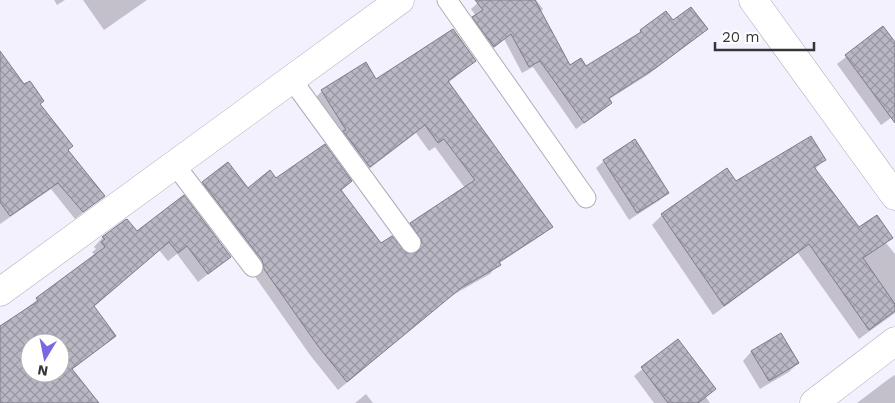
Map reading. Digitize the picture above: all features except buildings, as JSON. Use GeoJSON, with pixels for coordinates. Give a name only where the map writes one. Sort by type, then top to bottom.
{"type":"FeatureCollection","features":[{"type":"Feature","properties":{"kind":"street"},"geometry":{"type":"LineString","coordinates":[[0,292],[400,0]]}},
{"type":"Feature","properties":{"kind":"street"},"geometry":{"type":"LineString","coordinates":[[753,0],[895,196]]}},
{"type":"Feature","properties":{"kind":"street"},"geometry":{"type":"LineString","coordinates":[[814,403],[895,341]]}},
{"type":"Feature","properties":{"kind":"lane"},"geometry":{"type":"LineString","coordinates":[[447,0],[586,198]]}},
{"type":"Feature","properties":{"kind":"lane"},"geometry":{"type":"LineString","coordinates":[[292,80],[411,243]]}},
{"type":"Feature","properties":{"kind":"lane"},"geometry":{"type":"LineString","coordinates":[[175,165],[253,267]]}}]}
